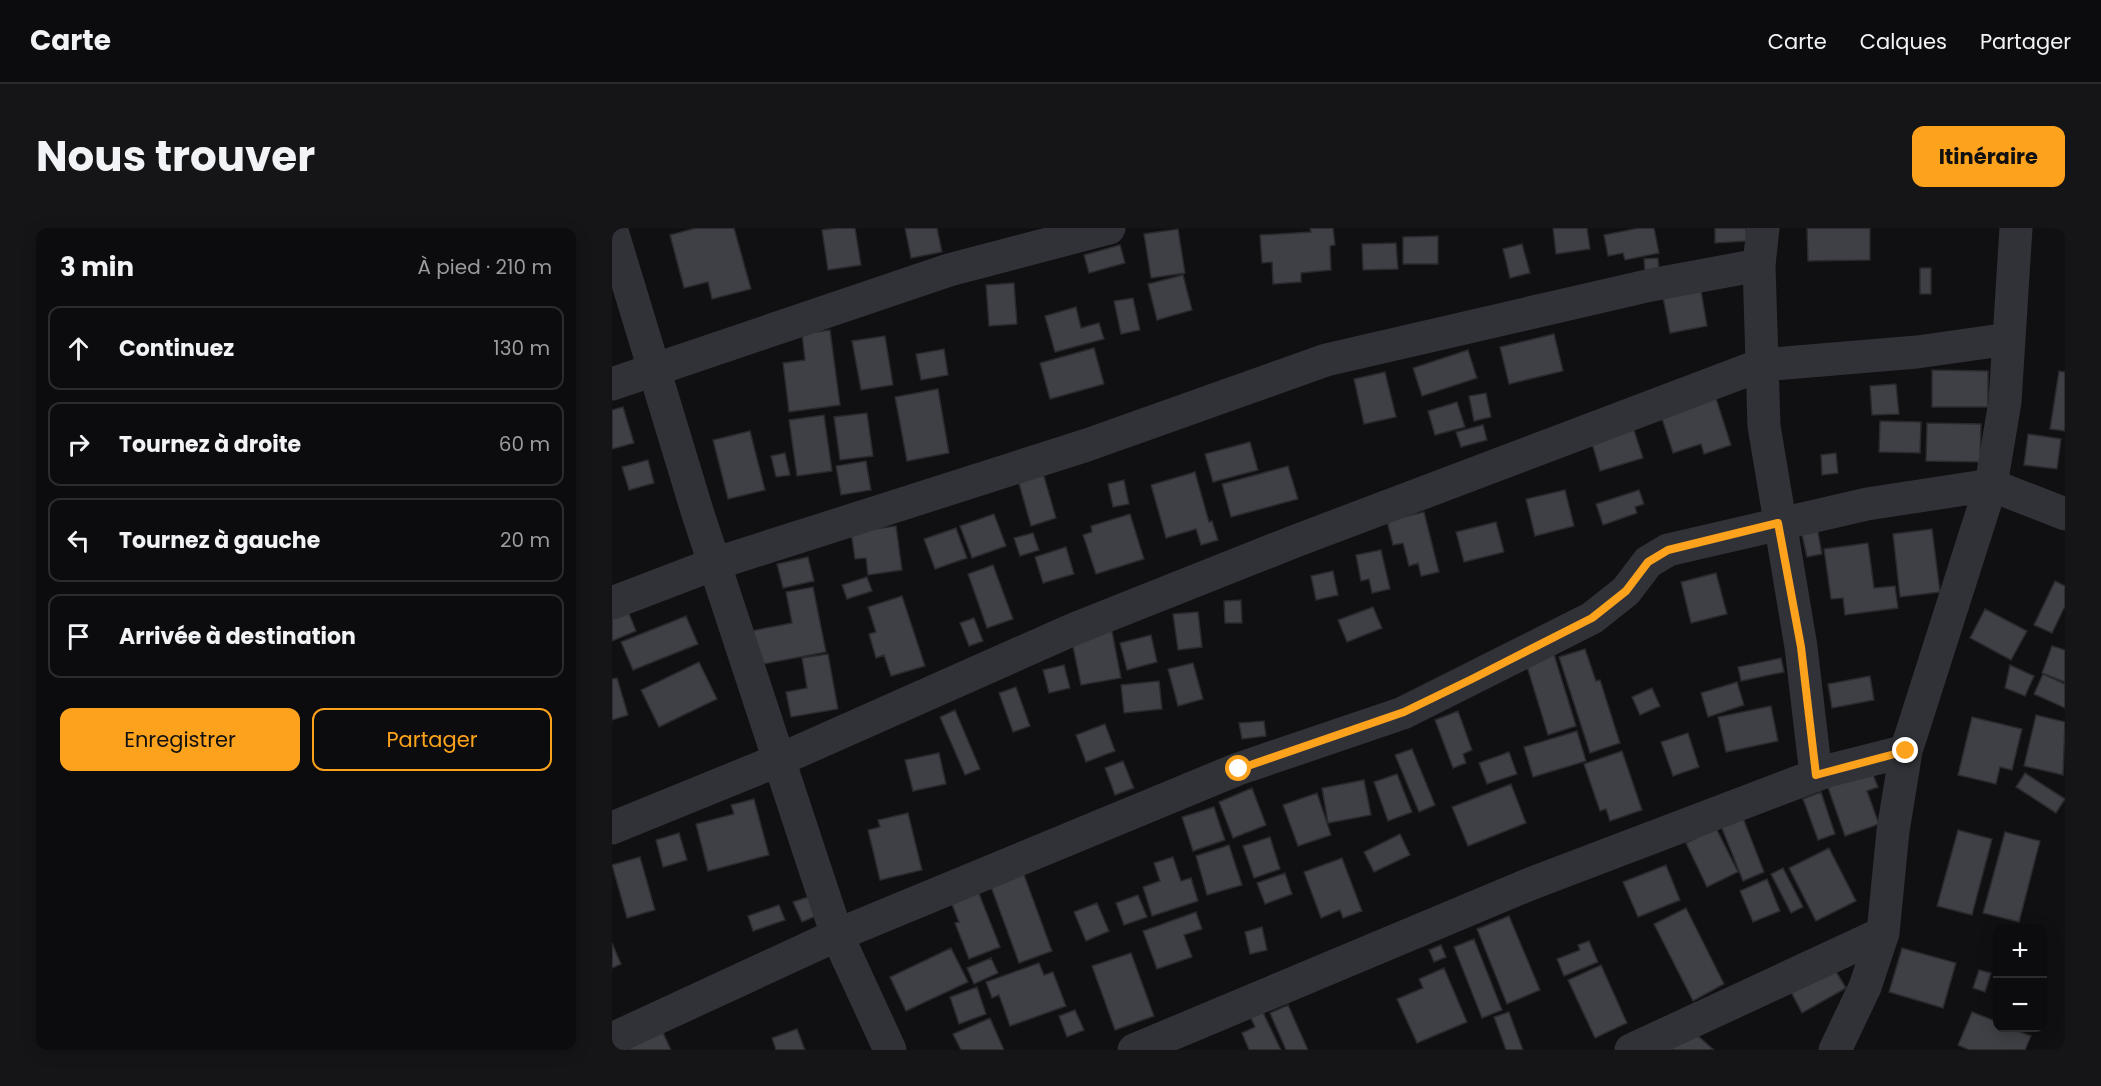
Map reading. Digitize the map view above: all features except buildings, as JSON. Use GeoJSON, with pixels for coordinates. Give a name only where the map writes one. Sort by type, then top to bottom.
{"type":"FeatureCollection","features":[{"type":"Feature","properties":{"kind":"street"},"geometry":{"type":"LineString","coordinates":[[612,384],[949,270],[1109,228]]}},
{"type":"Feature","properties":{"kind":"street"},"geometry":{"type":"LineString","coordinates":[[1763,228],[1759,265],[1764,426],[1778,523],[1801,647],[1816,775]]}},
{"type":"Feature","properties":{"kind":"street"},"geometry":{"type":"LineString","coordinates":[[1835,1050],[1865,987],[1883,933],[1893,831],[1906,751],[1991,485],[2005,402],[2016,228]]}},
{"type":"Feature","properties":{"kind":"street"},"geometry":{"type":"LineString","coordinates":[[612,231],[653,372],[714,564],[837,935],[890,1050]]}},
{"type":"Feature","properties":{"kind":"street"},"geometry":{"type":"LineString","coordinates":[[612,603],[714,564],[1155,422],[1326,360],[1651,285],[1759,265]]}},
{"type":"Feature","properties":{"kind":"street"},"geometry":{"type":"LineString","coordinates":[[612,828],[779,760],[1074,629],[1293,542],[1761,365],[1917,352],[2009,339]]}},
{"type":"Feature","properties":{"kind":"street"},"geometry":{"type":"LineString","coordinates":[[612,1040],[837,935],[1239,769],[1404,712],[1592,618],[1626,591],[1648,562],[1668,550],[1778,523],[1920,494],[1991,485],[2065,514]]}},
{"type":"Feature","properties":{"kind":"street"},"geometry":{"type":"LineString","coordinates":[[1134,1050],[1530,884],[1816,775],[1906,751]]}},
{"type":"Feature","properties":{"kind":"street"},"geometry":{"type":"LineString","coordinates":[[1631,1050],[1883,933]]}},
{"type":"Feature","properties":{"kind":"route"},"geometry":{"type":"LineString","coordinates":[[1239,769],[1404,712],[1592,618],[1626,591],[1648,562],[1668,550],[1778,523],[1801,647],[1816,775],[1906,751]]}}]}
